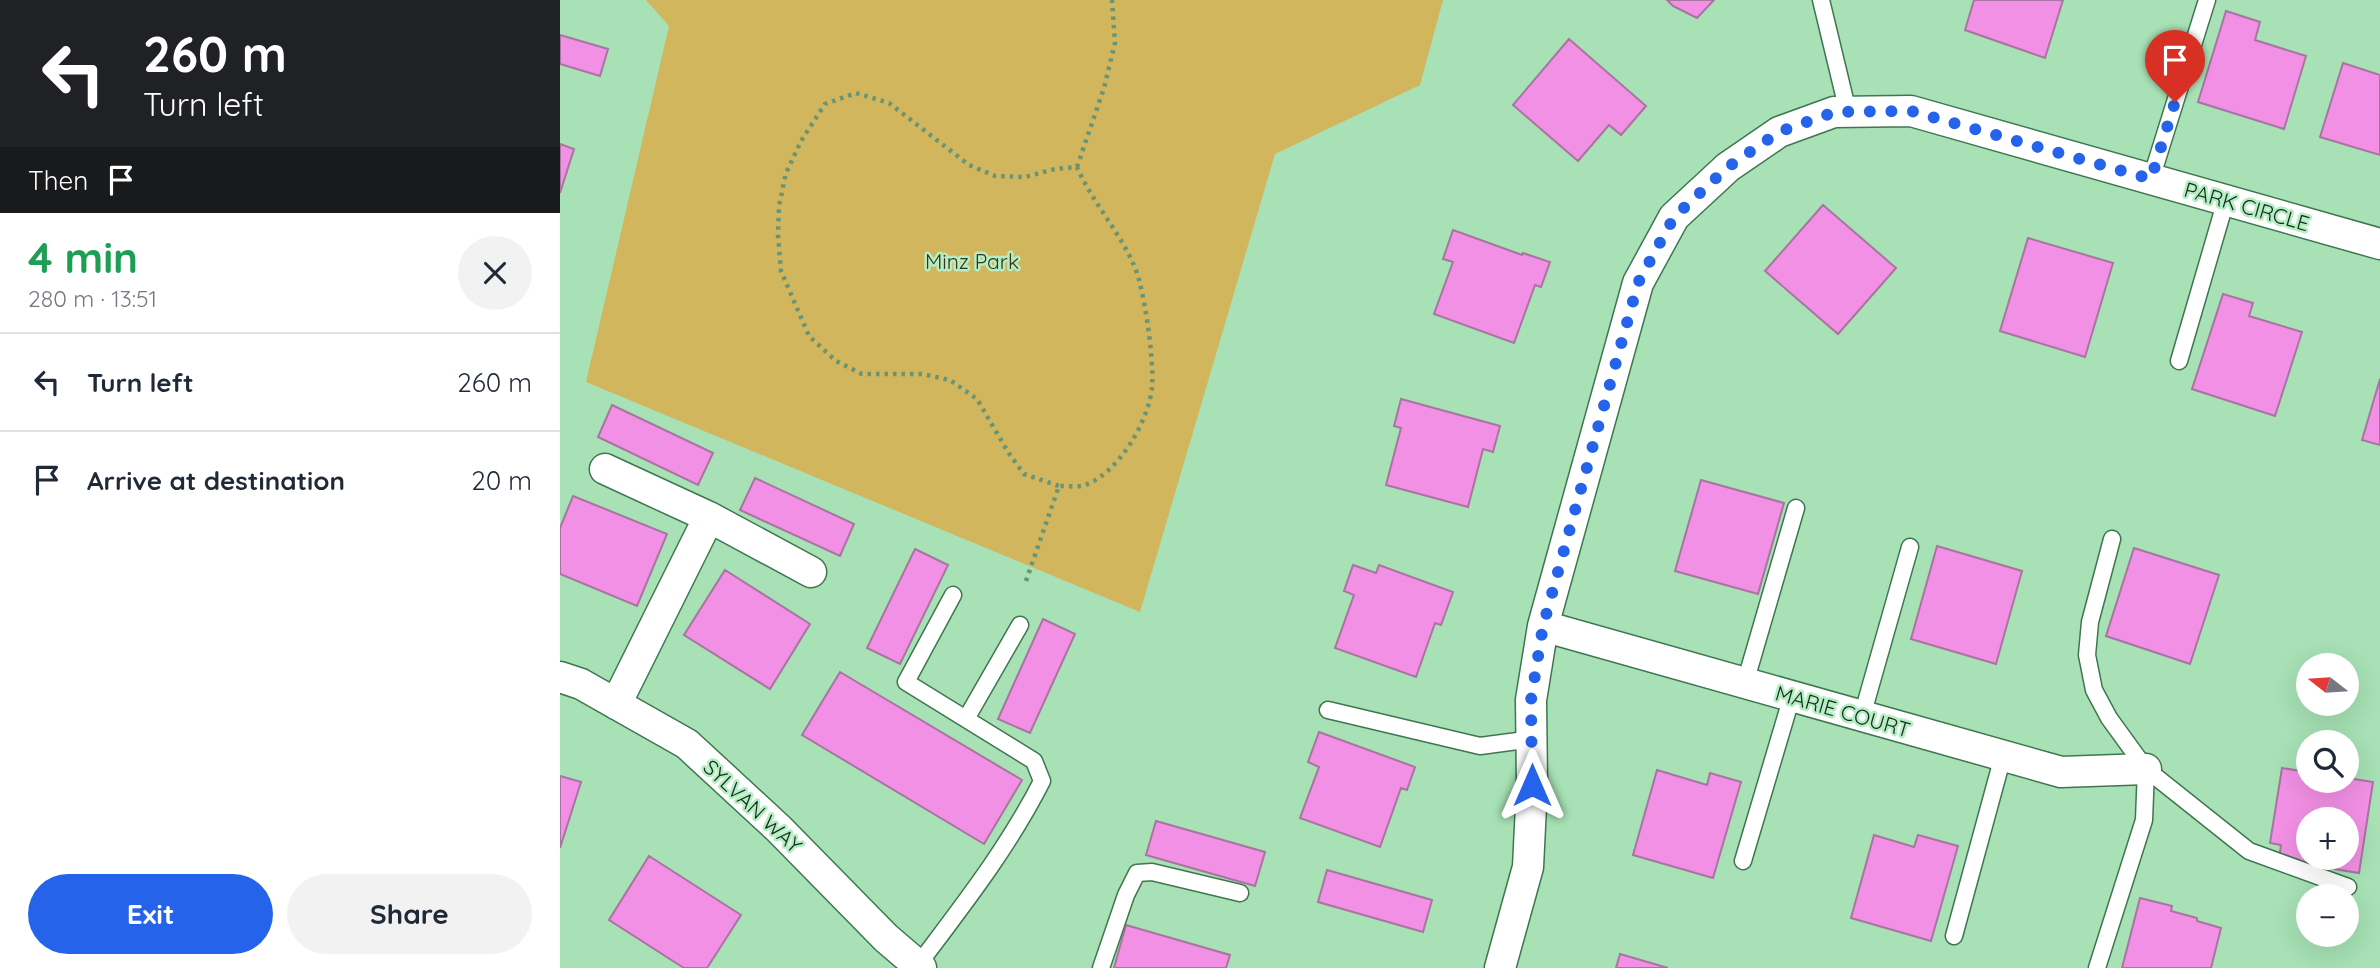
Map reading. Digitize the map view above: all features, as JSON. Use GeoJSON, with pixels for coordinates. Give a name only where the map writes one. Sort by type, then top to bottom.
{"type":"FeatureCollection","features":[{"type":"Feature","properties":{"kind":"street","name":"PARK CIRCLE"},"geometry":{"type":"LineString","coordinates":[[1500,968],[1528,867],[1531,700],[1543,626],[1638,283],[1674,217],[1728,167],[1779,132],[1835,112],[1911,111],[2380,244]]}},
{"type":"Feature","properties":{"kind":"street"},"geometry":{"type":"LineString","coordinates":[[605,469],[709,517],[811,572]]}},
{"type":"Feature","properties":{"kind":"street"},"geometry":{"type":"LineString","coordinates":[[616,704],[709,517]]}},
{"type":"Feature","properties":{"kind":"street","name":"MARIE COURT"},"geometry":{"type":"LineString","coordinates":[[1543,626],[2061,772],[2146,769]]}},
{"type":"Feature","properties":{"kind":"street","name":"SYLVAN WAY"},"geometry":{"type":"LineString","coordinates":[[560,677],[581,684],[687,744],[779,829],[886,938],[919,966]]}},
{"type":"Feature","properties":{"kind":"lane"},"geometry":{"type":"LineString","coordinates":[[1821,0],[1847,112]]}},
{"type":"Feature","properties":{"kind":"lane"},"geometry":{"type":"LineString","coordinates":[[2151,179],[2207,0]]}},
{"type":"Feature","properties":{"kind":"lane"},"geometry":{"type":"LineString","coordinates":[[2179,361],[2225,201]]}},
{"type":"Feature","properties":{"kind":"lane"},"geometry":{"type":"LineString","coordinates":[[1745,683],[1797,508]]}},
{"type":"Feature","properties":{"kind":"lane"},"geometry":{"type":"LineString","coordinates":[[2112,539],[2090,622],[2087,655],[2094,690],[2109,718],[2146,769],[2249,851],[2340,884]]}},
{"type":"Feature","properties":{"kind":"lane"},"geometry":{"type":"LineString","coordinates":[[1862,716],[1910,547]]}},
{"type":"Feature","properties":{"kind":"lane"},"geometry":{"type":"LineString","coordinates":[[919,966],[991,869],[1021,823],[1042,782],[1034,761],[906,682],[953,594]]}},
{"type":"Feature","properties":{"kind":"lane"},"geometry":{"type":"LineString","coordinates":[[966,719],[1020,625]]}},
{"type":"Feature","properties":{"kind":"lane"},"geometry":{"type":"LineString","coordinates":[[1743,861],[1791,696]]}},
{"type":"Feature","properties":{"kind":"lane"},"geometry":{"type":"LineString","coordinates":[[1328,710],[1480,746],[1532,739]]}},
{"type":"Feature","properties":{"kind":"lane"},"geometry":{"type":"LineString","coordinates":[[1954,936],[2003,756]]}},
{"type":"Feature","properties":{"kind":"lane"},"geometry":{"type":"LineString","coordinates":[[2097,968],[2144,820],[2146,769]]}},
{"type":"Feature","properties":{"kind":"lane"},"geometry":{"type":"LineString","coordinates":[[1101,968],[1126,895],[1137,873],[1152,872],[1240,893]]}},
{"type":"Feature","properties":{"kind":"path"},"geometry":{"type":"LineString","coordinates":[[1077,167],[1055,169],[1025,177],[995,176],[969,165],[889,103],[856,93],[825,104],[801,141],[786,173],[779,206],[781,271],[809,336],[836,361],[862,374],[922,374],[950,380],[977,399],[1024,474],[1059,486],[1082,485],[1113,468],[1140,428],[1152,387],[1148,333],[1139,278],[1077,167],[1104,88],[1115,43],[1112,0]]}},
{"type":"Feature","properties":{"kind":"path"},"geometry":{"type":"LineString","coordinates":[[1026,581],[1059,486]]}},
{"type":"Feature","properties":{"kind":"green space","name":"Minz Park"},"geometry":{"type":"Polygon","coordinates":[[[646,0],[1443,0],[1420,85],[1275,154],[1140,612],[586,382],[669,26],[646,0]]]}},
{"type":"Feature","properties":{"kind":"building"},"geometry":{"type":"Polygon","coordinates":[[[1667,0],[1714,0],[1697,18],[1667,0]]]}},
{"type":"Feature","properties":{"kind":"building"},"geometry":{"type":"Polygon","coordinates":[[[1974,0],[2063,0],[2045,58],[1965,30],[1974,0]]]}},
{"type":"Feature","properties":{"kind":"building"},"geometry":{"type":"Polygon","coordinates":[[[2226,11],[2260,22],[2255,40],[2306,56],[2284,129],[2198,102],[2226,11]]]}},
{"type":"Feature","properties":{"kind":"building"},"geometry":{"type":"Polygon","coordinates":[[[560,35],[608,49],[600,76],[560,64],[560,35]]]}},
{"type":"Feature","properties":{"kind":"building"},"geometry":{"type":"Polygon","coordinates":[[[1569,39],[1646,106],[1621,135],[1609,125],[1578,161],[1513,105],[1569,39]]]}},
{"type":"Feature","properties":{"kind":"building"},"geometry":{"type":"Polygon","coordinates":[[[2343,63],[2380,75],[2380,155],[2320,137],[2343,63]]]}},
{"type":"Feature","properties":{"kind":"building"},"geometry":{"type":"Polygon","coordinates":[[[560,144],[574,149],[560,193],[560,144]]]}},
{"type":"Feature","properties":{"kind":"building"},"geometry":{"type":"Polygon","coordinates":[[[1823,205],[1896,268],[1838,334],[1765,271],[1823,205]]]}},
{"type":"Feature","properties":{"kind":"building"},"geometry":{"type":"Polygon","coordinates":[[[1453,230],[1522,255],[1523,253],[1550,262],[1541,287],[1535,285],[1514,343],[1434,314],[1453,262],[1443,259],[1453,230]]]}},
{"type":"Feature","properties":{"kind":"building"},"geometry":{"type":"Polygon","coordinates":[[[2028,238],[2113,263],[2085,357],[2000,331],[2028,238]]]}},
{"type":"Feature","properties":{"kind":"building"},"geometry":{"type":"Polygon","coordinates":[[[2223,294],[2253,303],[2249,316],[2302,332],[2275,416],[2192,389],[2223,294]]]}},
{"type":"Feature","properties":{"kind":"building"},"geometry":{"type":"Polygon","coordinates":[[[2380,379],[2380,445],[2362,440],[2380,379]]]}},
{"type":"Feature","properties":{"kind":"building"},"geometry":{"type":"Polygon","coordinates":[[[1401,399],[1500,426],[1493,452],[1483,449],[1468,507],[1386,485],[1401,428],[1394,426],[1401,399]]]}},
{"type":"Feature","properties":{"kind":"building"},"geometry":{"type":"Polygon","coordinates":[[[612,405],[713,453],[698,485],[598,437],[612,405]]]}},
{"type":"Feature","properties":{"kind":"building"},"geometry":{"type":"Polygon","coordinates":[[[755,478],[854,524],[840,556],[740,510],[755,478]]]}},
{"type":"Feature","properties":{"kind":"building"},"geometry":{"type":"Polygon","coordinates":[[[1701,480],[1784,503],[1758,594],[1675,571],[1701,480]]]}},
{"type":"Feature","properties":{"kind":"building"},"geometry":{"type":"Polygon","coordinates":[[[573,496],[667,534],[637,606],[560,574],[560,528],[573,496]]]}},
{"type":"Feature","properties":{"kind":"building"},"geometry":{"type":"Polygon","coordinates":[[[1937,546],[2022,571],[1996,664],[1911,639],[1937,546]]]}},
{"type":"Feature","properties":{"kind":"building"},"geometry":{"type":"Polygon","coordinates":[[[2134,548],[2219,575],[2190,664],[2106,636],[2134,548]]]}},
{"type":"Feature","properties":{"kind":"building"},"geometry":{"type":"Polygon","coordinates":[[[915,549],[948,565],[900,664],[867,648],[915,549]]]}},
{"type":"Feature","properties":{"kind":"building"},"geometry":{"type":"Polygon","coordinates":[[[1353,565],[1376,573],[1379,565],[1453,592],[1441,625],[1435,623],[1416,677],[1335,648],[1354,595],[1344,591],[1353,565]]]}},
{"type":"Feature","properties":{"kind":"building"},"geometry":{"type":"Polygon","coordinates":[[[725,570],[810,624],[770,689],[684,635],[725,570]]]}},
{"type":"Feature","properties":{"kind":"building"},"geometry":{"type":"Polygon","coordinates":[[[1043,619],[1075,634],[1030,733],[998,719],[1043,619]]]}},
{"type":"Feature","properties":{"kind":"building"},"geometry":{"type":"Polygon","coordinates":[[[840,672],[1022,780],[984,844],[802,735],[840,672]]]}},
{"type":"Feature","properties":{"kind":"building"},"geometry":{"type":"Polygon","coordinates":[[[1319,732],[1415,767],[1407,790],[1401,788],[1380,847],[1300,818],[1319,767],[1308,762],[1319,732]]]}},
{"type":"Feature","properties":{"kind":"building"},"geometry":{"type":"Polygon","coordinates":[[[2282,768],[2296,770],[2296,793],[2359,793],[2359,780],[2373,782],[2359,873],[2341,870],[2359,870],[2359,807],[2296,807],[2296,863],[2279,860],[2281,845],[2270,843],[2282,768]]]}},
{"type":"Feature","properties":{"kind":"building"},"geometry":{"type":"Polygon","coordinates":[[[1657,770],[1707,785],[1710,773],[1741,782],[1713,878],[1633,855],[1657,770]]]}},
{"type":"Feature","properties":{"kind":"building"},"geometry":{"type":"Polygon","coordinates":[[[560,776],[581,782],[560,848],[560,776]]]}},
{"type":"Feature","properties":{"kind":"building"},"geometry":{"type":"Polygon","coordinates":[[[1156,821],[1265,852],[1255,886],[1146,855],[1156,821]]]}},
{"type":"Feature","properties":{"kind":"building"},"geometry":{"type":"Polygon","coordinates":[[[1874,835],[1914,847],[1918,835],[1958,846],[1931,941],[1851,918],[1874,835]]]}},
{"type":"Feature","properties":{"kind":"building"},"geometry":{"type":"Polygon","coordinates":[[[649,856],[741,915],[707,968],[684,968],[609,920],[649,856]]]}},
{"type":"Feature","properties":{"kind":"building"},"geometry":{"type":"Polygon","coordinates":[[[1327,870],[1432,900],[1423,932],[1318,902],[1327,870]]]}},
{"type":"Feature","properties":{"kind":"building"},"geometry":{"type":"Polygon","coordinates":[[[2140,898],[2172,906],[2171,911],[2221,928],[2211,968],[2122,968],[2140,898]]]}},
{"type":"Feature","properties":{"kind":"building"},"geometry":{"type":"Polygon","coordinates":[[[1126,925],[1230,955],[1226,968],[1114,968],[1126,925]]]}},
{"type":"Feature","properties":{"kind":"building"},"geometry":{"type":"Polygon","coordinates":[[[1620,954],[1668,968],[1616,968],[1620,954]]]}},
{"type":"Feature","properties":{"kind":"route"},"geometry":{"type":"LineString","coordinates":[[1532,785],[1531,700],[1543,626],[1638,283],[1674,217],[1728,167],[1779,132],[1835,112],[1911,111],[2151,179],[2175,102]]}}]}
